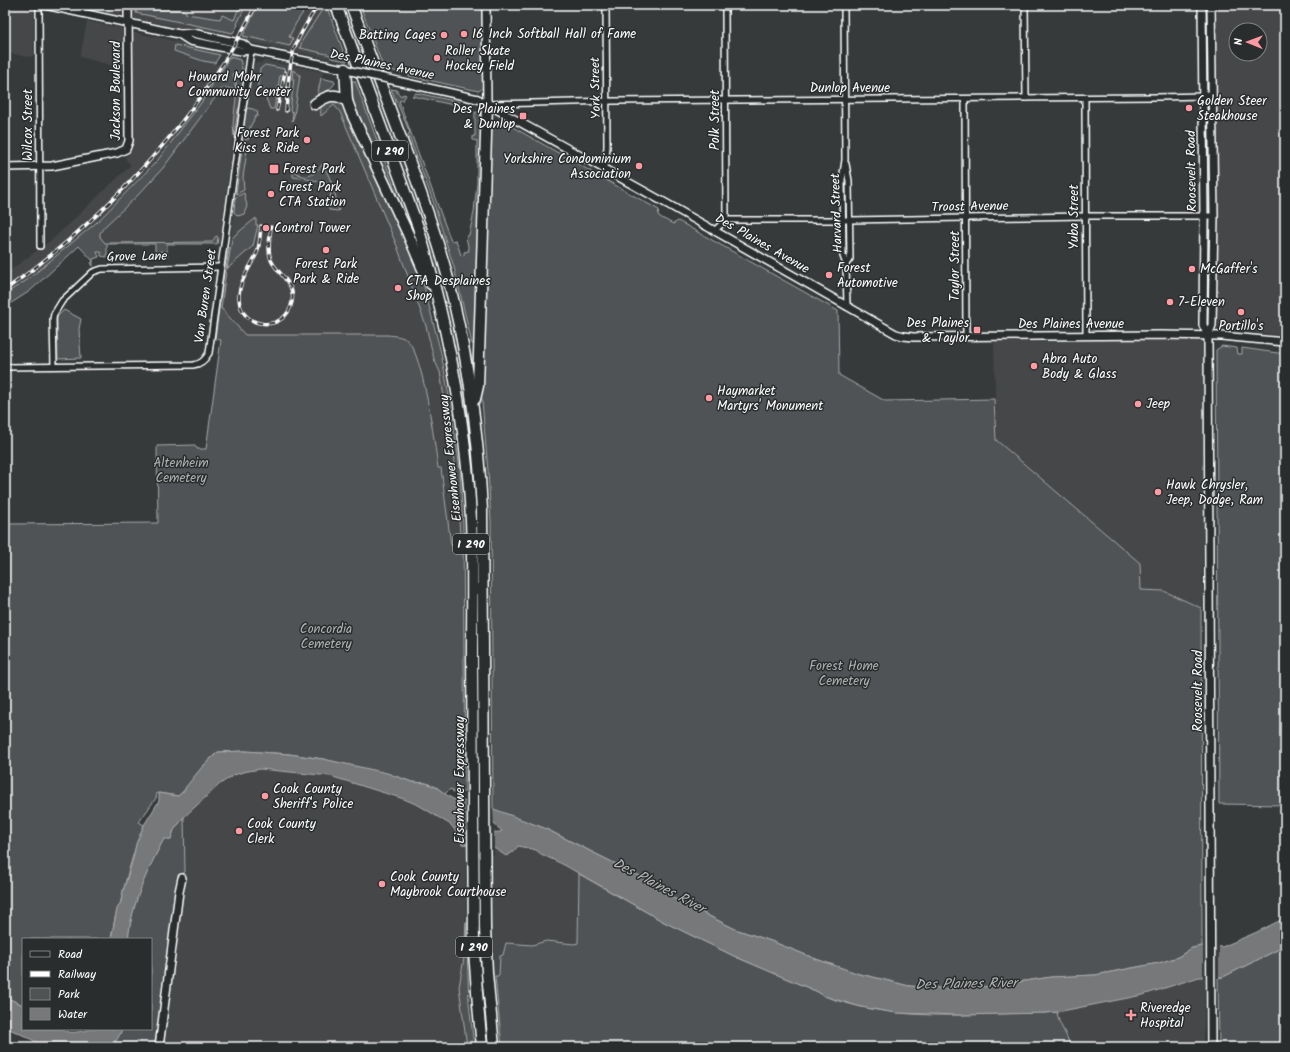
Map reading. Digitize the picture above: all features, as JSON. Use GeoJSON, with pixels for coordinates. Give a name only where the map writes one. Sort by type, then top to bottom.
{"type":"FeatureCollection","features":[{"type":"Feature","properties":{"kind":"highway","name":"Eisenhower Expressway"},"geometry":{"type":"LineString","coordinates":[[336,5],[418,227],[439,298],[456,382],[463,426],[470,502],[474,951],[482,1047]]}},
{"type":"Feature","properties":{"kind":"highway","name":"Eisenhower Expressway"},"geometry":{"type":"LineString","coordinates":[[351,5],[432,226],[446,271],[458,320],[474,409],[480,460],[482,510],[487,973],[494,1047]]}},
{"type":"Feature","properties":{"kind":"highway"},"geometry":{"type":"LineString","coordinates":[[348,70],[347,101],[425,274],[439,298]]}},
{"type":"Feature","properties":{"kind":"highway"},"geometry":{"type":"LineString","coordinates":[[315,104],[331,95],[336,95],[347,101]]}},
{"type":"Feature","properties":{"kind":"highway"},"geometry":{"type":"LineString","coordinates":[[474,409],[478,386],[487,104]]}},
{"type":"Feature","properties":{"kind":"main road","name":"Des Plaines Avenue"},"geometry":{"type":"LineString","coordinates":[[45,5],[179,34],[193,33],[236,42],[244,44],[251,50],[478,99],[896,334],[904,336],[1208,336],[1285,342]]}},
{"type":"Feature","properties":{"kind":"main road","name":"Jackson Boulevard"},"geometry":{"type":"LineString","coordinates":[[5,167],[52,166],[118,153],[126,149],[129,141],[128,5]]}},
{"type":"Feature","properties":{"kind":"main road"},"geometry":{"type":"LineString","coordinates":[[486,5],[487,104]]}},
{"type":"Feature","properties":{"kind":"main road","name":"Roosevelt Road"},"geometry":{"type":"LineString","coordinates":[[1202,5],[1204,216],[1203,325],[1208,336]]}},
{"type":"Feature","properties":{"kind":"main road","name":"Roosevelt Road"},"geometry":{"type":"LineString","coordinates":[[1211,1047],[1208,336],[1212,325],[1214,216],[1212,5]]}},
{"type":"Feature","properties":{"kind":"main road"},"geometry":{"type":"LineString","coordinates":[[159,1047],[182,878]]}},
{"type":"Feature","properties":{"kind":"street","name":"Wilcox Street"},"geometry":{"type":"LineString","coordinates":[[39,5],[40,246]]}},
{"type":"Feature","properties":{"kind":"street","name":"York Street"},"geometry":{"type":"LineString","coordinates":[[605,170],[607,146],[606,5]]}},
{"type":"Feature","properties":{"kind":"street","name":"Polk Street"},"geometry":{"type":"LineString","coordinates":[[725,5],[726,220]]}},
{"type":"Feature","properties":{"kind":"street","name":"Harvard Street"},"geometry":{"type":"LineString","coordinates":[[844,5],[845,160],[842,180],[842,220],[843,256],[846,264],[846,307]]}},
{"type":"Feature","properties":{"kind":"street"},"geometry":{"type":"LineString","coordinates":[[1025,5],[1026,98]]}},
{"type":"Feature","properties":{"kind":"street","name":"Van Buren Street"},"geometry":{"type":"LineString","coordinates":[[5,366],[193,365],[203,362],[209,353],[251,50]]}},
{"type":"Feature","properties":{"kind":"street","name":"Dunlop Avenue"},"geometry":{"type":"LineString","coordinates":[[487,104],[726,100],[1085,98],[1203,96],[1212,93]]}},
{"type":"Feature","properties":{"kind":"street","name":"Yuba Street"},"geometry":{"type":"LineString","coordinates":[[1085,98],[1086,336]]}},
{"type":"Feature","properties":{"kind":"street","name":"Taylor Street"},"geometry":{"type":"LineString","coordinates":[[965,99],[966,336]]}},
{"type":"Feature","properties":{"kind":"street","name":"Harvard Street"},"geometry":{"type":"LineString","coordinates":[[845,160],[849,181],[850,220],[850,259],[846,264]]}},
{"type":"Feature","properties":{"kind":"street","name":"Troost Avenue"},"geometry":{"type":"LineString","coordinates":[[726,220],[1214,216]]}},
{"type":"Feature","properties":{"kind":"street"},"geometry":{"type":"LineString","coordinates":[[714,231],[726,220]]}},
{"type":"Feature","properties":{"kind":"street","name":"Grove Lane"},"geometry":{"type":"LineString","coordinates":[[54,366],[54,314],[62,301],[93,272],[102,269],[221,267]]}},
{"type":"Feature","properties":{"kind":"shaded area"},"geometry":{"type":"Polygon","coordinates":[[[5,5],[12,5],[34,11],[34,56],[27,57],[5,52],[5,5]]]}},
{"type":"Feature","properties":{"kind":"shaded area"},"geometry":{"type":"Polygon","coordinates":[[[78,5],[122,5],[122,10],[120,14],[116,15],[78,7],[78,5]]]}},
{"type":"Feature","properties":{"kind":"shaded area"},"geometry":{"type":"Polygon","coordinates":[[[132,5],[326,5],[348,63],[240,40],[247,28],[238,25],[230,37],[135,19],[132,14],[132,5]]]}},
{"type":"Feature","properties":{"kind":"shaded area"},"geometry":{"type":"Polygon","coordinates":[[[1217,5],[1285,5],[1285,336],[1221,328],[1218,325],[1215,317],[1219,183],[1216,179],[1215,64],[1217,5]]]}},
{"type":"Feature","properties":{"kind":"shaded area"},"geometry":{"type":"Polygon","coordinates":[[[87,21],[121,28],[122,68],[80,57],[87,21]]]}},
{"type":"Feature","properties":{"kind":"shaded area"},"geometry":{"type":"Polygon","coordinates":[[[134,33],[222,51],[215,64],[226,64],[232,53],[239,56],[243,61],[245,70],[242,101],[238,110],[233,139],[220,244],[107,244],[79,246],[30,291],[5,307],[5,274],[54,238],[131,165],[125,157],[129,154],[133,146],[132,38],[134,33]]]}},
{"type":"Feature","properties":{"kind":"shaded area"},"geometry":{"type":"Polygon","coordinates":[[[263,61],[323,72],[317,97],[321,115],[334,105],[340,112],[397,246],[426,326],[434,359],[440,372],[453,453],[461,552],[451,546],[441,468],[438,468],[433,430],[388,335],[245,335],[222,309],[219,308],[234,212],[243,141],[241,138],[251,70],[253,63],[260,63],[263,61]]]}},
{"type":"Feature","properties":{"kind":"shaded area"},"geometry":{"type":"Polygon","coordinates":[[[1203,339],[1203,608],[1164,591],[1141,590],[1140,563],[996,440],[994,342],[1203,339]]]}},
{"type":"Feature","properties":{"kind":"shaded area"},"geometry":{"type":"Polygon","coordinates":[[[260,769],[330,776],[404,799],[420,806],[451,825],[460,837],[462,844],[466,844],[466,922],[464,958],[459,987],[467,1047],[163,1047],[173,971],[176,968],[173,954],[178,939],[185,886],[184,817],[220,785],[234,775],[260,769]]]}},
{"type":"Feature","properties":{"kind":"shaded area"},"geometry":{"type":"Polygon","coordinates":[[[518,846],[536,850],[579,874],[578,943],[574,944],[546,941],[532,945],[506,944],[503,955],[500,956],[499,976],[492,976],[490,855],[494,854],[494,848],[506,856],[513,852],[518,846]]]}},
{"type":"Feature","properties":{"kind":"shaded area","name":"Riveredge Hospital"},"geometry":{"type":"Polygon","coordinates":[[[1199,977],[1205,978],[1204,1047],[1070,1047],[1058,1018],[1057,1012],[1143,995],[1199,977]]]}},
{"type":"Feature","properties":{"kind":"green space"},"geometry":{"type":"Polygon","coordinates":[[[137,5],[140,5],[140,8],[143,8],[143,10],[184,10],[186,11],[186,14],[220,19],[222,15],[234,20],[240,5],[246,5],[233,33],[136,13],[137,5]]]}},
{"type":"Feature","properties":{"kind":"green space"},"geometry":{"type":"Polygon","coordinates":[[[258,5],[308,5],[289,37],[293,38],[290,46],[243,36],[258,5]]]}},
{"type":"Feature","properties":{"kind":"green space"},"geometry":{"type":"Polygon","coordinates":[[[325,5],[347,61],[331,58],[331,55],[300,48],[302,41],[325,5]]]}},
{"type":"Feature","properties":{"kind":"green space"},"geometry":{"type":"Polygon","coordinates":[[[360,5],[482,5],[483,87],[479,91],[409,76],[408,73],[405,72],[384,69],[360,5]]]}},
{"type":"Feature","properties":{"kind":"green space"},"geometry":{"type":"Polygon","coordinates":[[[175,45],[220,55],[215,63],[203,61],[174,51],[175,45]]]}},
{"type":"Feature","properties":{"kind":"green space"},"geometry":{"type":"Polygon","coordinates":[[[230,57],[240,60],[243,72],[233,73],[236,90],[223,87],[163,168],[138,195],[104,227],[100,233],[100,237],[105,243],[212,242],[216,236],[218,237],[217,244],[167,244],[167,257],[162,255],[163,252],[161,251],[159,252],[160,255],[155,254],[155,244],[107,244],[107,257],[101,256],[101,252],[97,252],[99,257],[93,259],[93,261],[79,246],[30,291],[5,307],[5,294],[27,280],[97,222],[157,161],[201,103],[230,57]]]}},
{"type":"Feature","properties":{"kind":"green space"},"geometry":{"type":"Polygon","coordinates":[[[265,65],[285,69],[283,76],[280,76],[274,109],[270,109],[266,98],[269,95],[263,89],[261,91],[258,87],[260,69],[265,65]]]}},
{"type":"Feature","properties":{"kind":"green space"},"geometry":{"type":"Polygon","coordinates":[[[293,70],[300,75],[292,121],[293,112],[290,111],[294,79],[292,79],[293,70]]]}},
{"type":"Feature","properties":{"kind":"green space"},"geometry":{"type":"Polygon","coordinates":[[[245,73],[244,76],[242,76],[242,81],[244,82],[242,101],[238,110],[234,136],[233,124],[237,90],[235,75],[245,73]]]}},
{"type":"Feature","properties":{"kind":"green space"},"geometry":{"type":"Polygon","coordinates":[[[321,78],[334,81],[335,83],[317,97],[321,78]]]}},
{"type":"Feature","properties":{"kind":"green space"},"geometry":{"type":"Polygon","coordinates":[[[352,81],[355,81],[411,232],[355,109],[352,100],[352,81]]]}},
{"type":"Feature","properties":{"kind":"green space"},"geometry":{"type":"Polygon","coordinates":[[[391,89],[397,90],[397,93],[402,96],[403,94],[406,95],[403,100],[399,101],[451,241],[456,240],[461,255],[464,256],[464,252],[469,251],[466,237],[469,235],[474,212],[477,183],[477,141],[473,140],[473,136],[475,136],[475,112],[482,113],[476,344],[472,344],[454,267],[433,201],[408,134],[410,133],[391,89]]]}},
{"type":"Feature","properties":{"kind":"green space"},"geometry":{"type":"Polygon","coordinates":[[[416,93],[459,102],[458,106],[412,96],[416,93]]]}},
{"type":"Feature","properties":{"kind":"green space"},"geometry":{"type":"Polygon","coordinates":[[[328,99],[342,102],[421,274],[441,353],[460,469],[463,527],[465,792],[453,792],[452,789],[445,794],[436,787],[426,783],[412,782],[398,777],[323,759],[289,754],[245,751],[218,752],[207,762],[184,791],[178,796],[157,793],[156,798],[139,822],[144,825],[131,862],[121,903],[117,910],[111,938],[22,938],[22,1005],[5,997],[5,524],[158,523],[157,446],[195,445],[197,449],[206,449],[221,340],[215,339],[224,271],[229,247],[221,309],[245,335],[388,335],[401,337],[408,341],[419,363],[428,401],[438,468],[441,468],[451,545],[461,552],[453,453],[440,372],[434,359],[426,326],[397,246],[340,112],[334,105],[321,116],[322,106],[328,99]]]}},
{"type":"Feature","properties":{"kind":"green space"},"geometry":{"type":"Polygon","coordinates":[[[247,108],[257,111],[258,116],[256,116],[250,127],[249,139],[246,139],[245,145],[248,145],[243,177],[244,190],[236,194],[243,141],[241,138],[247,108]]]}},
{"type":"Feature","properties":{"kind":"green space","name":"Forest Home Cemetery"},"geometry":{"type":"Polygon","coordinates":[[[497,120],[502,121],[659,210],[658,215],[660,217],[673,224],[678,221],[680,222],[838,311],[839,375],[885,401],[994,399],[996,440],[1140,563],[1141,590],[1164,591],[1201,608],[1202,946],[1192,948],[1178,957],[1159,963],[1095,975],[1051,977],[992,986],[953,989],[909,986],[859,974],[735,929],[669,896],[646,879],[544,828],[493,810],[491,521],[481,390],[491,130],[497,120]]]}},
{"type":"Feature","properties":{"kind":"green space"},"geometry":{"type":"Polygon","coordinates":[[[323,163],[333,186],[338,211],[329,210],[331,190],[326,189],[327,182],[293,177],[293,172],[295,171],[303,176],[310,175],[314,173],[323,163]]]}},
{"type":"Feature","properties":{"kind":"green space"},"geometry":{"type":"Polygon","coordinates":[[[244,193],[247,206],[244,214],[238,216],[234,212],[235,198],[244,193]]]}},
{"type":"Feature","properties":{"kind":"green space"},"geometry":{"type":"Polygon","coordinates":[[[256,218],[256,225],[258,225],[253,246],[227,269],[232,239],[256,218]]]}},
{"type":"Feature","properties":{"kind":"green space"},"geometry":{"type":"Polygon","coordinates":[[[64,310],[81,319],[79,329],[81,358],[58,359],[57,317],[64,310]]]}},
{"type":"Feature","properties":{"kind":"green space"},"geometry":{"type":"Polygon","coordinates":[[[1222,346],[1237,348],[1238,354],[1242,354],[1242,348],[1285,354],[1285,805],[1219,804],[1216,350],[1222,346]]]}},
{"type":"Feature","properties":{"kind":"green space"},"geometry":{"type":"Polygon","coordinates":[[[184,817],[185,872],[179,876],[178,880],[155,1047],[131,1047],[114,1044],[121,1030],[152,1030],[152,938],[128,938],[133,912],[146,874],[164,838],[171,839],[174,830],[184,817]]]}},
{"type":"Feature","properties":{"kind":"green space"},"geometry":{"type":"Polygon","coordinates":[[[579,874],[664,922],[736,957],[831,999],[871,1009],[920,1015],[1057,1012],[1059,1021],[1070,1047],[502,1047],[495,976],[499,976],[500,956],[503,955],[506,943],[532,945],[546,941],[574,944],[578,943],[579,874]]]}},
{"type":"Feature","properties":{"kind":"green space"},"geometry":{"type":"Polygon","coordinates":[[[466,922],[469,1002],[474,1047],[467,1047],[459,987],[464,958],[466,922]]]}},
{"type":"Feature","properties":{"kind":"green space"},"geometry":{"type":"Polygon","coordinates":[[[1285,946],[1285,1047],[1219,1047],[1218,978],[1223,977],[1285,946]]]}},
{"type":"Feature","properties":{"kind":"water"},"geometry":{"type":"Polygon","coordinates":[[[245,751],[289,754],[323,759],[387,773],[412,782],[426,783],[436,787],[453,799],[486,806],[544,828],[646,879],[669,896],[735,929],[859,974],[909,986],[953,989],[992,986],[1051,977],[1095,975],[1159,963],[1178,957],[1192,948],[1202,946],[1222,947],[1285,918],[1285,946],[1223,977],[1199,977],[1143,995],[1057,1012],[958,1015],[896,1013],[861,1007],[824,996],[818,992],[736,957],[664,922],[536,850],[518,846],[513,852],[506,856],[494,848],[462,844],[460,837],[451,825],[420,806],[404,799],[330,776],[260,769],[234,775],[220,784],[184,817],[174,830],[171,839],[164,839],[141,888],[133,913],[128,938],[111,938],[117,909],[121,902],[136,844],[144,825],[159,801],[159,793],[178,796],[185,790],[202,767],[218,752],[245,751]],[[463,817],[463,819],[492,832],[502,831],[495,825],[494,822],[463,817]]]}},
{"type":"Feature","properties":{"kind":"water"},"geometry":{"type":"Polygon","coordinates":[[[5,997],[22,1005],[22,1030],[64,1030],[77,1032],[89,1030],[122,1030],[117,1039],[110,1047],[45,1047],[5,1027],[5,997]]]}},
{"type":"Feature","properties":{"kind":"pier"},"geometry":{"type":"Polygon","coordinates":[[[465,800],[486,804],[493,808],[494,826],[493,824],[469,820],[483,827],[494,830],[494,850],[466,844],[465,800]]]}},
{"type":"Feature","properties":{"kind":"pier"},"geometry":{"type":"Polygon","coordinates":[[[1203,945],[1219,945],[1219,978],[1203,978],[1203,945]]]}},
{"type":"Feature","properties":{"kind":"railway"},"geometry":{"type":"LineString","coordinates":[[5,290],[80,231],[115,198],[148,162],[179,126],[207,87],[233,47],[256,5]]}},
{"type":"Feature","properties":{"kind":"railway"},"geometry":{"type":"LineString","coordinates":[[286,111],[289,72],[294,49],[318,5]]}},
{"type":"Feature","properties":{"kind":"railway"},"geometry":{"type":"LineString","coordinates":[[277,110],[285,72]]}},
{"type":"Feature","properties":{"kind":"railway"},"geometry":{"type":"LineString","coordinates":[[261,226],[257,253],[243,281],[239,292],[239,298],[241,309],[247,316],[255,322],[264,324],[273,323],[281,319],[288,312],[293,295],[289,284],[271,260],[269,248],[271,227]]}},
{"type":"Feature","properties":{"kind":"place","name":"16 Inch Softball Hall of Fame"},"geometry":{"type":"Point","coordinates":[464,34]}},
{"type":"Feature","properties":{"kind":"place","name":"Batting Cages"},"geometry":{"type":"Point","coordinates":[444,35]}},
{"type":"Feature","properties":{"kind":"place","name":"Roller Skate Hockey Field"},"geometry":{"type":"Point","coordinates":[437,58]}},
{"type":"Feature","properties":{"kind":"place","name":"Howard Mohr Community Center"},"geometry":{"type":"Point","coordinates":[180,84]}},
{"type":"Feature","properties":{"kind":"place","name":"Golden Steer Steakhouse"},"geometry":{"type":"Point","coordinates":[1189,108]}},
{"type":"Feature","properties":{"kind":"place","name":"Des Plaines & Dunlop"},"geometry":{"type":"Point","coordinates":[523,116]}},
{"type":"Feature","properties":{"kind":"place","name":"Forest Park Kiss & Ride"},"geometry":{"type":"Point","coordinates":[307,140]}},
{"type":"Feature","properties":{"kind":"place","name":"Yorkshire Condominium Association"},"geometry":{"type":"Point","coordinates":[639,166]}},
{"type":"Feature","properties":{"kind":"place","name":"Forest Park"},"geometry":{"type":"Point","coordinates":[274,169]}},
{"type":"Feature","properties":{"kind":"place","name":"Forest Park CTA Station"},"geometry":{"type":"Point","coordinates":[271,194]}},
{"type":"Feature","properties":{"kind":"place","name":"Control Tower"},"geometry":{"type":"Point","coordinates":[266,228]}},
{"type":"Feature","properties":{"kind":"place","name":"Forest Park Park & Ride"},"geometry":{"type":"Point","coordinates":[326,250]}},
{"type":"Feature","properties":{"kind":"place","name":"McGaffer's"},"geometry":{"type":"Point","coordinates":[1192,269]}},
{"type":"Feature","properties":{"kind":"place","name":"Forest Automotive"},"geometry":{"type":"Point","coordinates":[829,275]}},
{"type":"Feature","properties":{"kind":"place","name":"CTA Desplaines Shop"},"geometry":{"type":"Point","coordinates":[398,288]}},
{"type":"Feature","properties":{"kind":"place","name":"7-Eleven"},"geometry":{"type":"Point","coordinates":[1170,302]}},
{"type":"Feature","properties":{"kind":"place","name":"Portillo's"},"geometry":{"type":"Point","coordinates":[1241,312]}},
{"type":"Feature","properties":{"kind":"place","name":"Des Plaines & Taylor"},"geometry":{"type":"Point","coordinates":[977,330]}},
{"type":"Feature","properties":{"kind":"place","name":"Abra Auto Body & Glass"},"geometry":{"type":"Point","coordinates":[1034,366]}},
{"type":"Feature","properties":{"kind":"place","name":"Haymarket Martyrs' Monument"},"geometry":{"type":"Point","coordinates":[709,398]}},
{"type":"Feature","properties":{"kind":"place","name":"Jeep"},"geometry":{"type":"Point","coordinates":[1138,404]}},
{"type":"Feature","properties":{"kind":"place","name":"Hawk Chrysler, Jeep, Dodge, Ram"},"geometry":{"type":"Point","coordinates":[1158,492]}},
{"type":"Feature","properties":{"kind":"place","name":"Cook County Sheriff's Police"},"geometry":{"type":"Point","coordinates":[265,796]}},
{"type":"Feature","properties":{"kind":"place","name":"Cook County Clerk"},"geometry":{"type":"Point","coordinates":[239,831]}},
{"type":"Feature","properties":{"kind":"place","name":"Cook County Maybrook Courthouse"},"geometry":{"type":"Point","coordinates":[382,884]}},
{"type":"Feature","properties":{"kind":"place","name":"Riveredge Hospital"},"geometry":{"type":"Point","coordinates":[1131,1015]}},
{"type":"Feature","properties":{"kind":"park label","name":"Altenheim Cemetery"},"geometry":{"type":"Point","coordinates":[181,470]}},
{"type":"Feature","properties":{"kind":"park label","name":"Concordia Cemetery"},"geometry":{"type":"Point","coordinates":[326,636]}},
{"type":"Feature","properties":{"kind":"water label","name":"Des Plaines River"},"geometry":{"type":"Point","coordinates":[659,886]}},
{"type":"Feature","properties":{"kind":"water label","name":"Des Plaines River"},"geometry":{"type":"Point","coordinates":[966,984]}}]}
